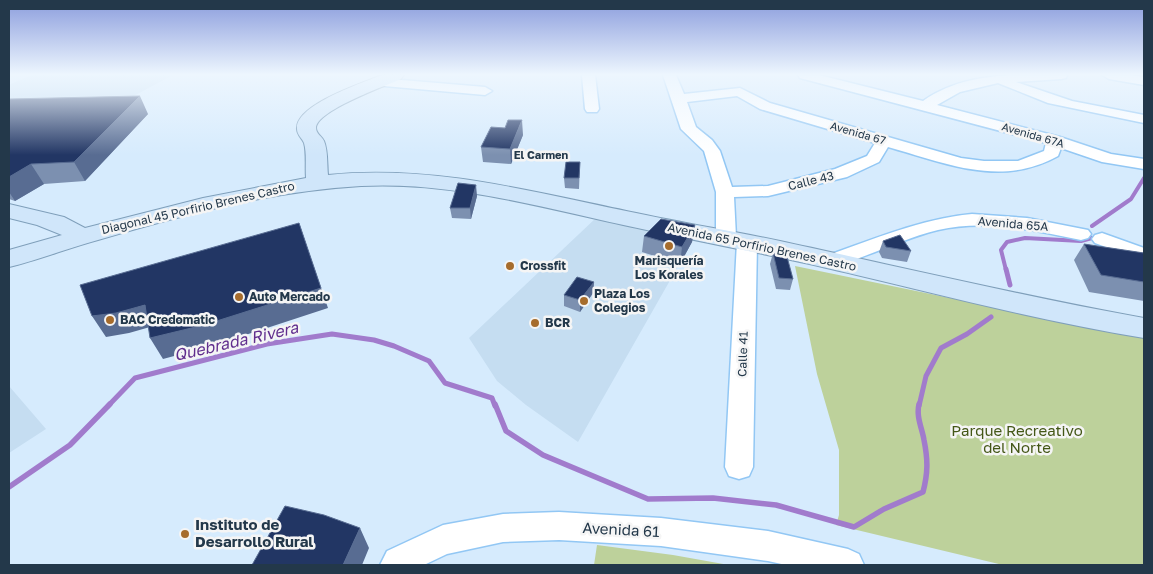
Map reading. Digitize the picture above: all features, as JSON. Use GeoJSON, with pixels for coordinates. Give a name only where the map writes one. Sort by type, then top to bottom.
{"type":"FeatureCollection","features":[{"type":"Feature","properties":{"kind":"main road"},"geometry":{"type":"LineString","coordinates":[[317,182],[314,140],[307,133],[306,128],[310,116],[335,102]]}},
{"type":"Feature","properties":{"kind":"main road","name":"Avenida 65 Porfirio Brenes Castro"},"geometry":{"type":"LineString","coordinates":[[317,182],[390,179],[465,185],[737,240],[1076,316],[1144,328]]}},
{"type":"Feature","properties":{"kind":"main road","name":"Diagonal 45 Porfirio Brenes Castro"},"geometry":{"type":"LineString","coordinates":[[9,259],[35,250],[70,230],[317,182]]}},
{"type":"Feature","properties":{"kind":"main road"},"geometry":{"type":"LineString","coordinates":[[9,211],[70,230]]}},
{"type":"Feature","properties":{"kind":"street"},"geometry":{"type":"LineString","coordinates":[[591,102],[592,110]]}},
{"type":"Feature","properties":{"kind":"street","name":"Calle 41"},"geometry":{"type":"LineString","coordinates":[[679,102],[689,129],[706,143],[712,151],[737,240],[739,466]]}},
{"type":"Feature","properties":{"kind":"street","name":"Avenida 67"},"geometry":{"type":"LineString","coordinates":[[756,102],[959,162],[988,168],[1011,168],[1037,163],[1052,153],[1054,140]]}},
{"type":"Feature","properties":{"kind":"street","name":"Avenida 67A"},"geometry":{"type":"LineString","coordinates":[[910,102],[1054,140],[1108,158],[1144,164]]}},
{"type":"Feature","properties":{"kind":"street"},"geometry":{"type":"LineString","coordinates":[[926,106],[931,102]]}},
{"type":"Feature","properties":{"kind":"street"},"geometry":{"type":"LineString","coordinates":[[1059,102],[1144,119]]}},
{"type":"Feature","properties":{"kind":"street","name":"Calle 43"},"geometry":{"type":"LineString","coordinates":[[725,192],[768,191],[841,173],[873,159],[884,140]]}},
{"type":"Feature","properties":{"kind":"street"},"geometry":{"type":"LineString","coordinates":[[1108,158],[1144,174]]}},
{"type":"Feature","properties":{"kind":"street","name":"Avenida 65A"},"geometry":{"type":"LineString","coordinates":[[830,261],[937,225],[963,221],[1026,223],[1081,234]]}},
{"type":"Feature","properties":{"kind":"street"},"geometry":{"type":"LineString","coordinates":[[1102,239],[1144,255]]}},
{"type":"Feature","properties":{"kind":"street","name":"Avenida 61"},"geometry":{"type":"LineString","coordinates":[[397,563],[442,540],[503,528],[559,526],[661,532],[768,546],[848,565]]}},
{"type":"Feature","properties":{"kind":"shaded area"},"geometry":{"type":"Polygon","coordinates":[[[9,102],[123,102],[98,115],[9,117],[9,102]]]}},
{"type":"Feature","properties":{"kind":"shaded area","name":"Plaza Los Colegios"},"geometry":{"type":"Polygon","coordinates":[[[597,217],[693,240],[578,442],[526,405],[497,381],[469,338],[597,217]]]}},
{"type":"Feature","properties":{"kind":"shaded area"},"geometry":{"type":"Polygon","coordinates":[[[9,386],[46,429],[9,453],[9,386]]]}},
{"type":"Feature","properties":{"kind":"green space","name":"Parque Recreativo del Norte"},"geometry":{"type":"Polygon","coordinates":[[[795,266],[1144,338],[1144,565],[1003,565],[836,525],[839,515],[839,450],[817,374],[795,266]]]}},
{"type":"Feature","properties":{"kind":"green space"},"geometry":{"type":"Polygon","coordinates":[[[597,545],[673,555],[729,565],[594,565],[597,545]]]}},
{"type":"Feature","properties":{"kind":"building"},"geometry":{"type":"Polygon","coordinates":[[[9,102],[134,102],[74,162],[31,164],[9,177],[9,102]]]}},
{"type":"Feature","properties":{"kind":"building"},"geometry":{"type":"Polygon","coordinates":[[[508,120],[522,120],[510,149],[481,147],[491,127],[505,128],[508,120]]]}},
{"type":"Feature","properties":{"kind":"building"},"geometry":{"type":"Polygon","coordinates":[[[566,162],[580,162],[579,178],[564,178],[566,162]]]}},
{"type":"Feature","properties":{"kind":"building"},"geometry":{"type":"Polygon","coordinates":[[[458,183],[476,185],[470,208],[450,208],[458,183]]]}},
{"type":"Feature","properties":{"kind":"building"},"geometry":{"type":"Polygon","coordinates":[[[661,219],[695,225],[682,247],[644,236],[661,219]]]}},
{"type":"Feature","properties":{"kind":"building"},"geometry":{"type":"Polygon","coordinates":[[[299,223],[321,288],[204,325],[150,338],[145,305],[116,313],[92,316],[80,285],[299,223]]]}},
{"type":"Feature","properties":{"kind":"building"},"geometry":{"type":"Polygon","coordinates":[[[900,235],[911,251],[886,247],[883,241],[900,235]]]}},
{"type":"Feature","properties":{"kind":"building"},"geometry":{"type":"Polygon","coordinates":[[[1084,244],[1144,253],[1144,282],[1101,275],[1084,244]]]}},
{"type":"Feature","properties":{"kind":"building"},"geometry":{"type":"Polygon","coordinates":[[[773,253],[786,253],[793,279],[779,278],[773,253]]]}},
{"type":"Feature","properties":{"kind":"building"},"geometry":{"type":"Polygon","coordinates":[[[577,277],[594,282],[580,300],[564,295],[577,277]]]}},
{"type":"Feature","properties":{"kind":"building"},"geometry":{"type":"Polygon","coordinates":[[[285,506],[324,515],[360,528],[343,565],[252,565],[285,506]]]}},
{"type":"Feature","properties":{"kind":"waterway","name":"Quebrada Rivera"},"geometry":{"type":"LineString","coordinates":[[1092,226],[1131,199],[1144,178]]}},
{"type":"Feature","properties":{"kind":"waterway","name":"Quebrada Rivera"},"geometry":{"type":"LineString","coordinates":[[1006,270],[1001,250],[1007,242],[1025,238],[1081,241],[1092,238]]}},
{"type":"Feature","properties":{"kind":"waterway","name":"Quebrada Rivera"},"geometry":{"type":"LineString","coordinates":[[1006,269],[1010,285]]}},
{"type":"Feature","properties":{"kind":"waterway","name":"Quebrada Rivera"},"geometry":{"type":"LineString","coordinates":[[919,406],[926,376],[941,348],[967,334],[991,317]]}},
{"type":"Feature","properties":{"kind":"waterway","name":"Quebrada Rivera"},"geometry":{"type":"LineString","coordinates":[[108,406],[135,378],[267,344],[332,334],[374,340],[394,346],[429,361],[445,383],[492,398],[495,406]]}},
{"type":"Feature","properties":{"kind":"waterway","name":"Quebrada Rivera"},"geometry":{"type":"LineString","coordinates":[[9,487],[70,445],[110,404]]}},
{"type":"Feature","properties":{"kind":"waterway","name":"Quebrada Rivera"},"geometry":{"type":"LineString","coordinates":[[495,404],[506,431],[543,455],[648,499],[713,498],[776,505],[854,527],[884,509],[923,492],[927,460],[919,418],[919,404]]}},
{"type":"Feature","properties":{"kind":"place","name":"Marisquería Los Korales"},"geometry":{"type":"Point","coordinates":[669,246]}},
{"type":"Feature","properties":{"kind":"place","name":"Crossfit"},"geometry":{"type":"Point","coordinates":[510,266]}},
{"type":"Feature","properties":{"kind":"place","name":"Auto Mercado"},"geometry":{"type":"Point","coordinates":[239,297]}},
{"type":"Feature","properties":{"kind":"place","name":"Plaza Los Colegios"},"geometry":{"type":"Point","coordinates":[584,301]}},
{"type":"Feature","properties":{"kind":"place","name":"BAC Credomatic"},"geometry":{"type":"Point","coordinates":[110,320]}},
{"type":"Feature","properties":{"kind":"place","name":"BCR"},"geometry":{"type":"Point","coordinates":[535,323]}},
{"type":"Feature","properties":{"kind":"place","name":"Instituto de Desarrollo Rural"},"geometry":{"type":"Point","coordinates":[185,534]}},
{"type":"Feature","properties":{"kind":"district","name":"El Carmen"},"geometry":{"type":"Point","coordinates":[541,155]}}]}
